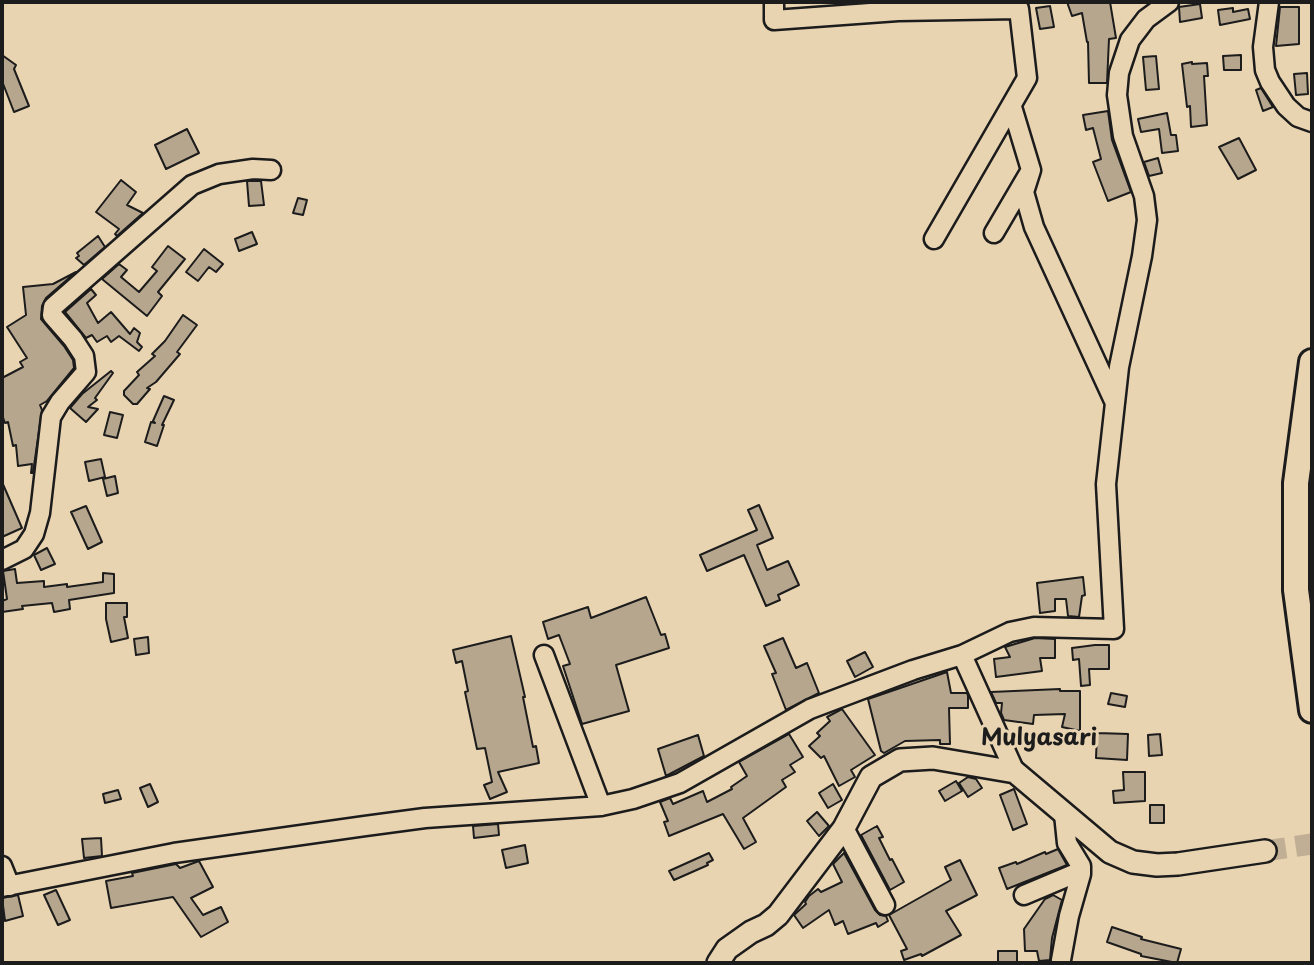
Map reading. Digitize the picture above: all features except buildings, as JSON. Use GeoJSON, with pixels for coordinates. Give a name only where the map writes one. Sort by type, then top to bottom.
{"type":"FeatureCollection","features":[{"type":"Feature","properties":{"kind":"highway"},"geometry":{"type":"LineString","coordinates":[[1312,362],[1296,483],[1296,590],[1312,710]]}},
{"type":"Feature","properties":{"kind":"main road"},"geometry":{"type":"LineString","coordinates":[[718,963],[727,949],[778,915],[844,828],[871,777],[900,760],[933,758],[1015,772],[1110,852],[1133,862],[1157,865],[1265,851]]}},
{"type":"Feature","properties":{"kind":"street"},"geometry":{"type":"LineString","coordinates":[[774,2],[774,20],[822,9],[1019,5],[1027,78],[934,239]]}},
{"type":"Feature","properties":{"kind":"street"},"geometry":{"type":"LineString","coordinates":[[2,866],[6,886],[174,853],[365,826],[425,818],[601,806],[633,799],[680,783],[765,733],[822,704],[962,655],[999,636],[1034,627],[1114,629],[1106,484],[1119,367],[1147,220],[1144,196],[1121,128],[1119,73],[1130,40],[1146,19],[1169,2]]}},
{"type":"Feature","properties":{"kind":"street"},"geometry":{"type":"LineString","coordinates":[[1269,2],[1263,47],[1265,70],[1286,106],[1298,117],[1312,122]]}},
{"type":"Feature","properties":{"kind":"street"},"geometry":{"type":"LineString","coordinates":[[1012,107],[1031,170],[1024,192],[1034,227],[1115,403]]}},
{"type":"Feature","properties":{"kind":"street"},"geometry":{"type":"LineString","coordinates":[[2,560],[24,549],[34,534],[40,513],[51,416],[86,372],[84,356],[52,316],[52,310],[192,185],[219,174],[253,169],[271,170]]}},
{"type":"Feature","properties":{"kind":"street"},"geometry":{"type":"LineString","coordinates":[[994,233],[1031,170]]}},
{"type":"Feature","properties":{"kind":"street"},"geometry":{"type":"LineString","coordinates":[[962,655],[1015,772]]}},
{"type":"Feature","properties":{"kind":"street"},"geometry":{"type":"LineString","coordinates":[[544,656],[601,806]]}},
{"type":"Feature","properties":{"kind":"street"},"geometry":{"type":"LineString","coordinates":[[1061,960],[1081,871],[1067,844],[1064,814]]}},
{"type":"Feature","properties":{"kind":"street"},"geometry":{"type":"LineString","coordinates":[[844,828],[885,905]]}},
{"type":"Feature","properties":{"kind":"street"},"geometry":{"type":"LineString","coordinates":[[1024,895],[1081,871]]}},
{"type":"Feature","properties":{"kind":"tunnel"},"geometry":{"type":"LineString","coordinates":[[1265,851],[1312,844]]}},
{"type":"Feature","properties":{"kind":"district","name":"Mulyasari"},"geometry":{"type":"Point","coordinates":[1039,739]}}]}
